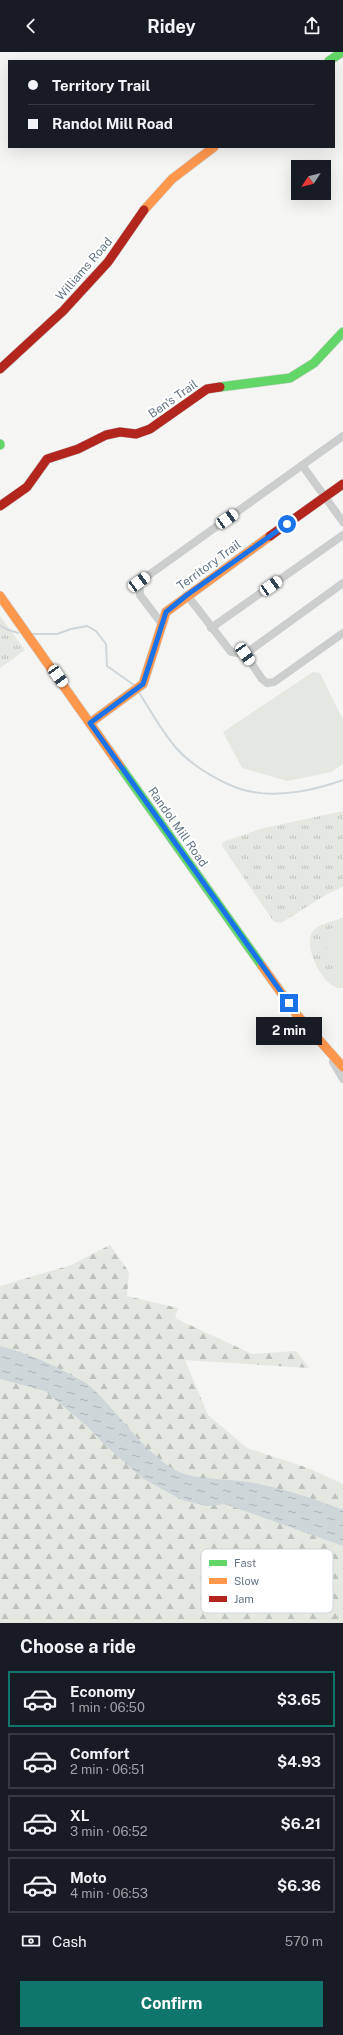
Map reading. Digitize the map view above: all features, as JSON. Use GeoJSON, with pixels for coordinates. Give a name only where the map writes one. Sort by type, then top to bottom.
{"type":"FeatureCollection","features":[{"type":"Feature","properties":{"kind":"street"},"geometry":{"type":"LineString","coordinates":[[331,60],[342,52]]}},
{"type":"Feature","properties":{"kind":"street","name":"Williams Road"},"geometry":{"type":"LineString","coordinates":[[0,369],[63,311],[71,300],[114,255],[146,208],[164,186],[188,165],[213,148]]}},
{"type":"Feature","properties":{"kind":"street","name":"Ben's Trail"},"geometry":{"type":"LineString","coordinates":[[0,506],[26,487],[47,459],[78,448],[106,435],[120,432],[136,434],[150,430],[207,389],[290,378],[314,363],[343,332]]}},
{"type":"Feature","properties":{"kind":"street"},"geometry":{"type":"LineString","coordinates":[[162,624],[140,595],[139,582],[343,436]]}},
{"type":"Feature","properties":{"kind":"street"},"geometry":{"type":"LineString","coordinates":[[302,465],[343,522]]}},
{"type":"Feature","properties":{"kind":"street","name":"Territory Trail"},"geometry":{"type":"LineString","coordinates":[[90,723],[143,684],[153,658],[166,612],[187,595],[343,484]]}},
{"type":"Feature","properties":{"kind":"street"},"geometry":{"type":"LineString","coordinates":[[211,628],[343,535]]}},
{"type":"Feature","properties":{"kind":"street"},"geometry":{"type":"LineString","coordinates":[[187,595],[231,652],[245,654],[343,584]]}},
{"type":"Feature","properties":{"kind":"street","name":"Randol Mill Road"},"geometry":{"type":"LineString","coordinates":[[0,596],[297,1015],[328,1052],[343,1066]]}},
{"type":"Feature","properties":{"kind":"street"},"geometry":{"type":"LineString","coordinates":[[245,654],[262,679],[267,682],[274,682],[343,633]]}},
{"type":"Feature","properties":{"kind":"street"},"geometry":{"type":"LineString","coordinates":[[328,1052],[343,1079]]}},
{"type":"Feature","properties":{"kind":"green space"},"geometry":{"type":"Polygon","coordinates":[[[0,616],[25,650],[0,668],[0,616]]]}},
{"type":"Feature","properties":{"kind":"green space"},"geometry":{"type":"Polygon","coordinates":[[[313,672],[320,673],[343,720],[343,764],[331,772],[288,781],[242,768],[223,732],[313,672]]]}},
{"type":"Feature","properties":{"kind":"green space"},"geometry":{"type":"Polygon","coordinates":[[[343,811],[343,887],[329,893],[281,923],[274,922],[222,846],[223,842],[260,829],[343,811]]]}},
{"type":"Feature","properties":{"kind":"green space"},"geometry":{"type":"Polygon","coordinates":[[[343,918],[343,988],[336,987],[328,982],[322,975],[312,955],[310,936],[314,930],[324,924],[343,918]]]}},
{"type":"Feature","properties":{"kind":"green space"},"geometry":{"type":"Polygon","coordinates":[[[343,924],[343,982],[339,983],[321,932],[343,924]]]}},
{"type":"Feature","properties":{"kind":"green space"},"geometry":{"type":"Polygon","coordinates":[[[110,1245],[129,1272],[127,1296],[178,1308],[175,1318],[252,1354],[296,1351],[309,1368],[185,1360],[208,1415],[247,1448],[308,1468],[343,1484],[343,1623],[0,1623],[0,1286],[71,1265],[110,1245]]]}},
{"type":"Feature","properties":{"kind":"water"},"geometry":{"type":"Polygon","coordinates":[[[0,1346],[46,1362],[87,1384],[102,1397],[141,1442],[163,1462],[181,1473],[198,1477],[241,1481],[267,1486],[306,1496],[343,1510],[343,1546],[225,1504],[207,1506],[180,1499],[142,1478],[105,1445],[88,1427],[45,1391],[0,1379],[0,1346]]]}},
{"type":"Feature","properties":{"kind":"waterway"},"geometry":{"type":"LineString","coordinates":[[0,625],[6,629],[18,633]]}},
{"type":"Feature","properties":{"kind":"waterway"},"geometry":{"type":"LineString","coordinates":[[33,634],[57,634],[71,629],[87,626],[96,631],[106,644],[107,666],[134,685]]}},
{"type":"Feature","properties":{"kind":"waterway"},"geometry":{"type":"LineString","coordinates":[[140,694],[157,722],[184,756],[202,770],[234,787],[253,792],[276,794],[310,790],[343,780]]}},
{"type":"Feature","properties":{"kind":"traffic: fast"},"geometry":{"type":"LineString","coordinates":[[330,60],[342,52]]}},
{"type":"Feature","properties":{"kind":"traffic: fast"},"geometry":{"type":"LineString","coordinates":[[220,387],[290,378],[314,363],[343,332]]}},
{"type":"Feature","properties":{"kind":"traffic: fast"},"geometry":{"type":"LineString","coordinates":[[120,766],[262,966]]}},
{"type":"Feature","properties":{"kind":"traffic: slow"},"geometry":{"type":"LineString","coordinates":[[144,210],[172,179],[213,148]]}},
{"type":"Feature","properties":{"kind":"traffic: slow"},"geometry":{"type":"LineString","coordinates":[[90,723],[143,684],[166,612],[270,536]]}},
{"type":"Feature","properties":{"kind":"traffic: slow"},"geometry":{"type":"LineString","coordinates":[[0,596],[120,766]]}},
{"type":"Feature","properties":{"kind":"traffic: slow"},"geometry":{"type":"LineString","coordinates":[[262,966],[297,1015],[343,1067]]}},
{"type":"Feature","properties":{"kind":"traffic: jam"},"geometry":{"type":"LineString","coordinates":[[0,369],[63,311],[108,262],[144,210]]}},
{"type":"Feature","properties":{"kind":"traffic: jam"},"geometry":{"type":"LineString","coordinates":[[0,506],[27,487],[47,459],[78,449],[106,435],[120,432],[136,434],[150,429],[207,389],[220,387]]}},
{"type":"Feature","properties":{"kind":"traffic: jam"},"geometry":{"type":"LineString","coordinates":[[270,536],[343,484]]}},
{"type":"Feature","properties":{"kind":"route"},"geometry":{"type":"LineString","coordinates":[[287,524],[187,595],[166,612],[158,634],[153,658],[143,684],[90,723],[289,1003]]}}]}
